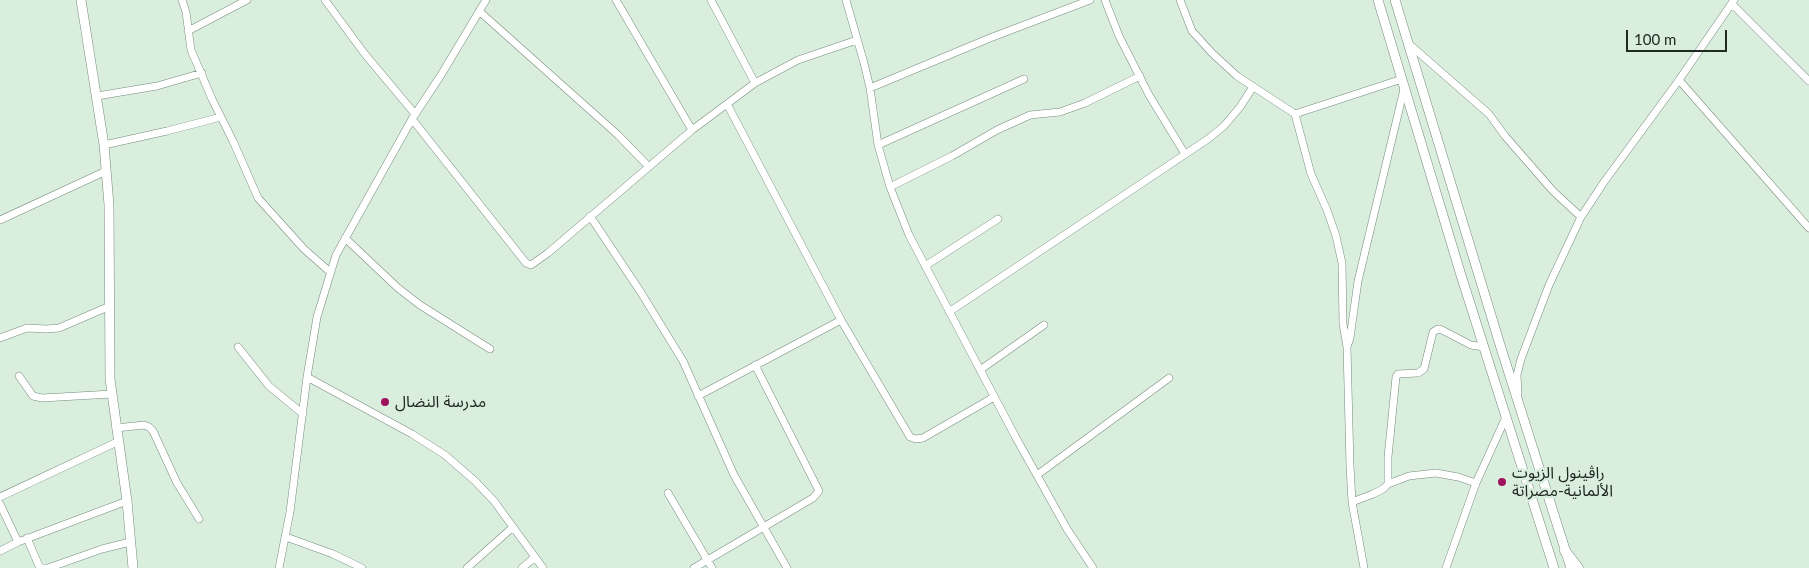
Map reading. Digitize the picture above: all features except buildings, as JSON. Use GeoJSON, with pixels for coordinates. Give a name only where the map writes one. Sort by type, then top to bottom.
{"type":"FeatureCollection","features":[{"type":"Feature","properties":{"kind":"highway"},"geometry":{"type":"LineString","coordinates":[[1565,551],[1578,568]]}},
{"type":"Feature","properties":{"kind":"main road"},"geometry":{"type":"LineString","coordinates":[[81,0],[104,145],[109,205],[110,379],[117,442],[127,501],[133,568]]}},
{"type":"Feature","properties":{"kind":"main road"},"geometry":{"type":"LineString","coordinates":[[1378,0],[1460,272],[1554,568]]}},
{"type":"Feature","properties":{"kind":"main road"},"geometry":{"type":"LineString","coordinates":[[1395,0],[1501,348],[1571,568]]}},
{"type":"Feature","properties":{"kind":"street"},"geometry":{"type":"LineString","coordinates":[[182,0],[186,12],[191,50],[258,198],[304,249],[330,272]]}},
{"type":"Feature","properties":{"kind":"street"},"geometry":{"type":"LineString","coordinates":[[188,31],[247,0]]}},
{"type":"Feature","properties":{"kind":"street"},"geometry":{"type":"LineString","coordinates":[[325,0],[364,53],[529,264],[534,264],[648,166],[755,83],[798,60],[857,40]]}},
{"type":"Feature","properties":{"kind":"street"},"geometry":{"type":"LineString","coordinates":[[279,568],[286,537],[303,414],[306,377],[317,317],[330,272],[344,238],[414,116],[486,0]]}},
{"type":"Feature","properties":{"kind":"street"},"geometry":{"type":"LineString","coordinates":[[616,0],[692,130]]}},
{"type":"Feature","properties":{"kind":"street"},"geometry":{"type":"LineString","coordinates":[[711,0],[755,83]]}},
{"type":"Feature","properties":{"kind":"street"},"geometry":{"type":"LineString","coordinates":[[846,0],[870,88],[878,145],[890,187],[909,235],[1037,475],[1067,529],[1093,568]]}},
{"type":"Feature","properties":{"kind":"street"},"geometry":{"type":"LineString","coordinates":[[870,88],[990,38],[1090,0]]}},
{"type":"Feature","properties":{"kind":"street"},"geometry":{"type":"LineString","coordinates":[[1105,0],[1119,36],[1149,95],[1185,154]]}},
{"type":"Feature","properties":{"kind":"street"},"geometry":{"type":"LineString","coordinates":[[1180,0],[1192,31],[1212,53],[1237,76],[1295,114],[1311,174],[1336,236],[1342,263],[1343,324],[1347,347],[1352,502],[1364,568]]}},
{"type":"Feature","properties":{"kind":"street"},"geometry":{"type":"LineString","coordinates":[[1518,397],[1518,375],[1521,359],[1549,284],[1581,217],[1733,2],[1809,81]]}},
{"type":"Feature","properties":{"kind":"street"},"geometry":{"type":"LineString","coordinates":[[479,11],[612,129],[648,166]]}},
{"type":"Feature","properties":{"kind":"street"},"geometry":{"type":"LineString","coordinates":[[1409,44],[1488,114],[1553,191],[1581,217]]}},
{"type":"Feature","properties":{"kind":"street"},"geometry":{"type":"LineString","coordinates":[[97,96],[157,86],[202,73]]}},
{"type":"Feature","properties":{"kind":"street"},"geometry":{"type":"LineString","coordinates":[[890,187],[952,156],[997,130],[1030,115],[1060,112],[1085,103],[1140,76]]}},
{"type":"Feature","properties":{"kind":"street"},"geometry":{"type":"LineString","coordinates":[[878,145],[1024,79]]}},
{"type":"Feature","properties":{"kind":"street"},"geometry":{"type":"LineString","coordinates":[[1679,80],[1809,228]]}},
{"type":"Feature","properties":{"kind":"street"},"geometry":{"type":"LineString","coordinates":[[1295,114],[1403,84],[1358,281],[1347,347]]}},
{"type":"Feature","properties":{"kind":"street"},"geometry":{"type":"LineString","coordinates":[[949,312],[1224,126],[1240,107],[1253,87]]}},
{"type":"Feature","properties":{"kind":"street"},"geometry":{"type":"LineString","coordinates":[[727,104],[841,320],[910,436],[916,439],[923,438],[994,397]]}},
{"type":"Feature","properties":{"kind":"street"},"geometry":{"type":"LineString","coordinates":[[104,145],[221,117]]}},
{"type":"Feature","properties":{"kind":"street"},"geometry":{"type":"LineString","coordinates":[[0,220],[106,171]]}},
{"type":"Feature","properties":{"kind":"street"},"geometry":{"type":"LineString","coordinates":[[590,216],[683,361],[734,475],[787,568]]}},
{"type":"Feature","properties":{"kind":"street"},"geometry":{"type":"LineString","coordinates":[[925,266],[998,219]]}},
{"type":"Feature","properties":{"kind":"street"},"geometry":{"type":"LineString","coordinates":[[344,238],[398,288],[420,305],[490,349]]}},
{"type":"Feature","properties":{"kind":"street"},"geometry":{"type":"LineString","coordinates":[[0,338],[27,328],[59,328],[110,306]]}},
{"type":"Feature","properties":{"kind":"street"},"geometry":{"type":"LineString","coordinates":[[698,396],[841,320]]}},
{"type":"Feature","properties":{"kind":"street"},"geometry":{"type":"LineString","coordinates":[[980,370],[1044,325]]}},
{"type":"Feature","properties":{"kind":"street"},"geometry":{"type":"LineString","coordinates":[[1388,484],[1394,386],[1397,375],[1418,373],[1424,369],[1432,335],[1436,330],[1442,330],[1471,345],[1484,347]]}},
{"type":"Feature","properties":{"kind":"street"},"geometry":{"type":"LineString","coordinates":[[238,346],[269,386],[303,414]]}},
{"type":"Feature","properties":{"kind":"street"},"geometry":{"type":"LineString","coordinates":[[694,568],[813,498],[819,491],[755,366]]}},
{"type":"Feature","properties":{"kind":"street"},"geometry":{"type":"LineString","coordinates":[[19,376],[33,396],[42,398],[112,394]]}},
{"type":"Feature","properties":{"kind":"street"},"geometry":{"type":"LineString","coordinates":[[306,377],[412,434],[445,455],[475,481],[494,501],[542,568]]}},
{"type":"Feature","properties":{"kind":"street"},"geometry":{"type":"LineString","coordinates":[[1037,475],[1169,378]]}},
{"type":"Feature","properties":{"kind":"street"},"geometry":{"type":"LineString","coordinates":[[1446,568],[1476,483],[1506,417]]}},
{"type":"Feature","properties":{"kind":"street"},"geometry":{"type":"LineString","coordinates":[[116,428],[144,424],[149,427],[177,483],[199,519]]}},
{"type":"Feature","properties":{"kind":"street"},"geometry":{"type":"LineString","coordinates":[[0,498],[117,442]]}},
{"type":"Feature","properties":{"kind":"street"},"geometry":{"type":"LineString","coordinates":[[1352,502],[1378,492],[1388,484],[1409,476],[1436,473],[1476,483]]}},
{"type":"Feature","properties":{"kind":"street"},"geometry":{"type":"LineString","coordinates":[[668,493],[712,568]]}},
{"type":"Feature","properties":{"kind":"street"},"geometry":{"type":"LineString","coordinates":[[0,551],[27,538],[127,501]]}},
{"type":"Feature","properties":{"kind":"street"},"geometry":{"type":"LineString","coordinates":[[0,504],[18,542]]}},
{"type":"Feature","properties":{"kind":"street"},"geometry":{"type":"LineString","coordinates":[[467,568],[513,527]]}},
{"type":"Feature","properties":{"kind":"street"},"geometry":{"type":"LineString","coordinates":[[286,537],[333,554],[362,568]]}},
{"type":"Feature","properties":{"kind":"street"},"geometry":{"type":"LineString","coordinates":[[27,538],[39,566],[42,568],[48,568],[102,549],[130,542]]}},
{"type":"Feature","properties":{"kind":"street"},"geometry":{"type":"LineString","coordinates":[[522,568],[535,557]]}},
{"type":"Feature","properties":{"kind":"place","name":"مدرسة النضال"},"geometry":{"type":"Point","coordinates":[385,402]}},
{"type":"Feature","properties":{"kind":"place","name":"راڤينول الزيوت الألمانية-مصراتة"},"geometry":{"type":"Point","coordinates":[1502,482]}}]}
